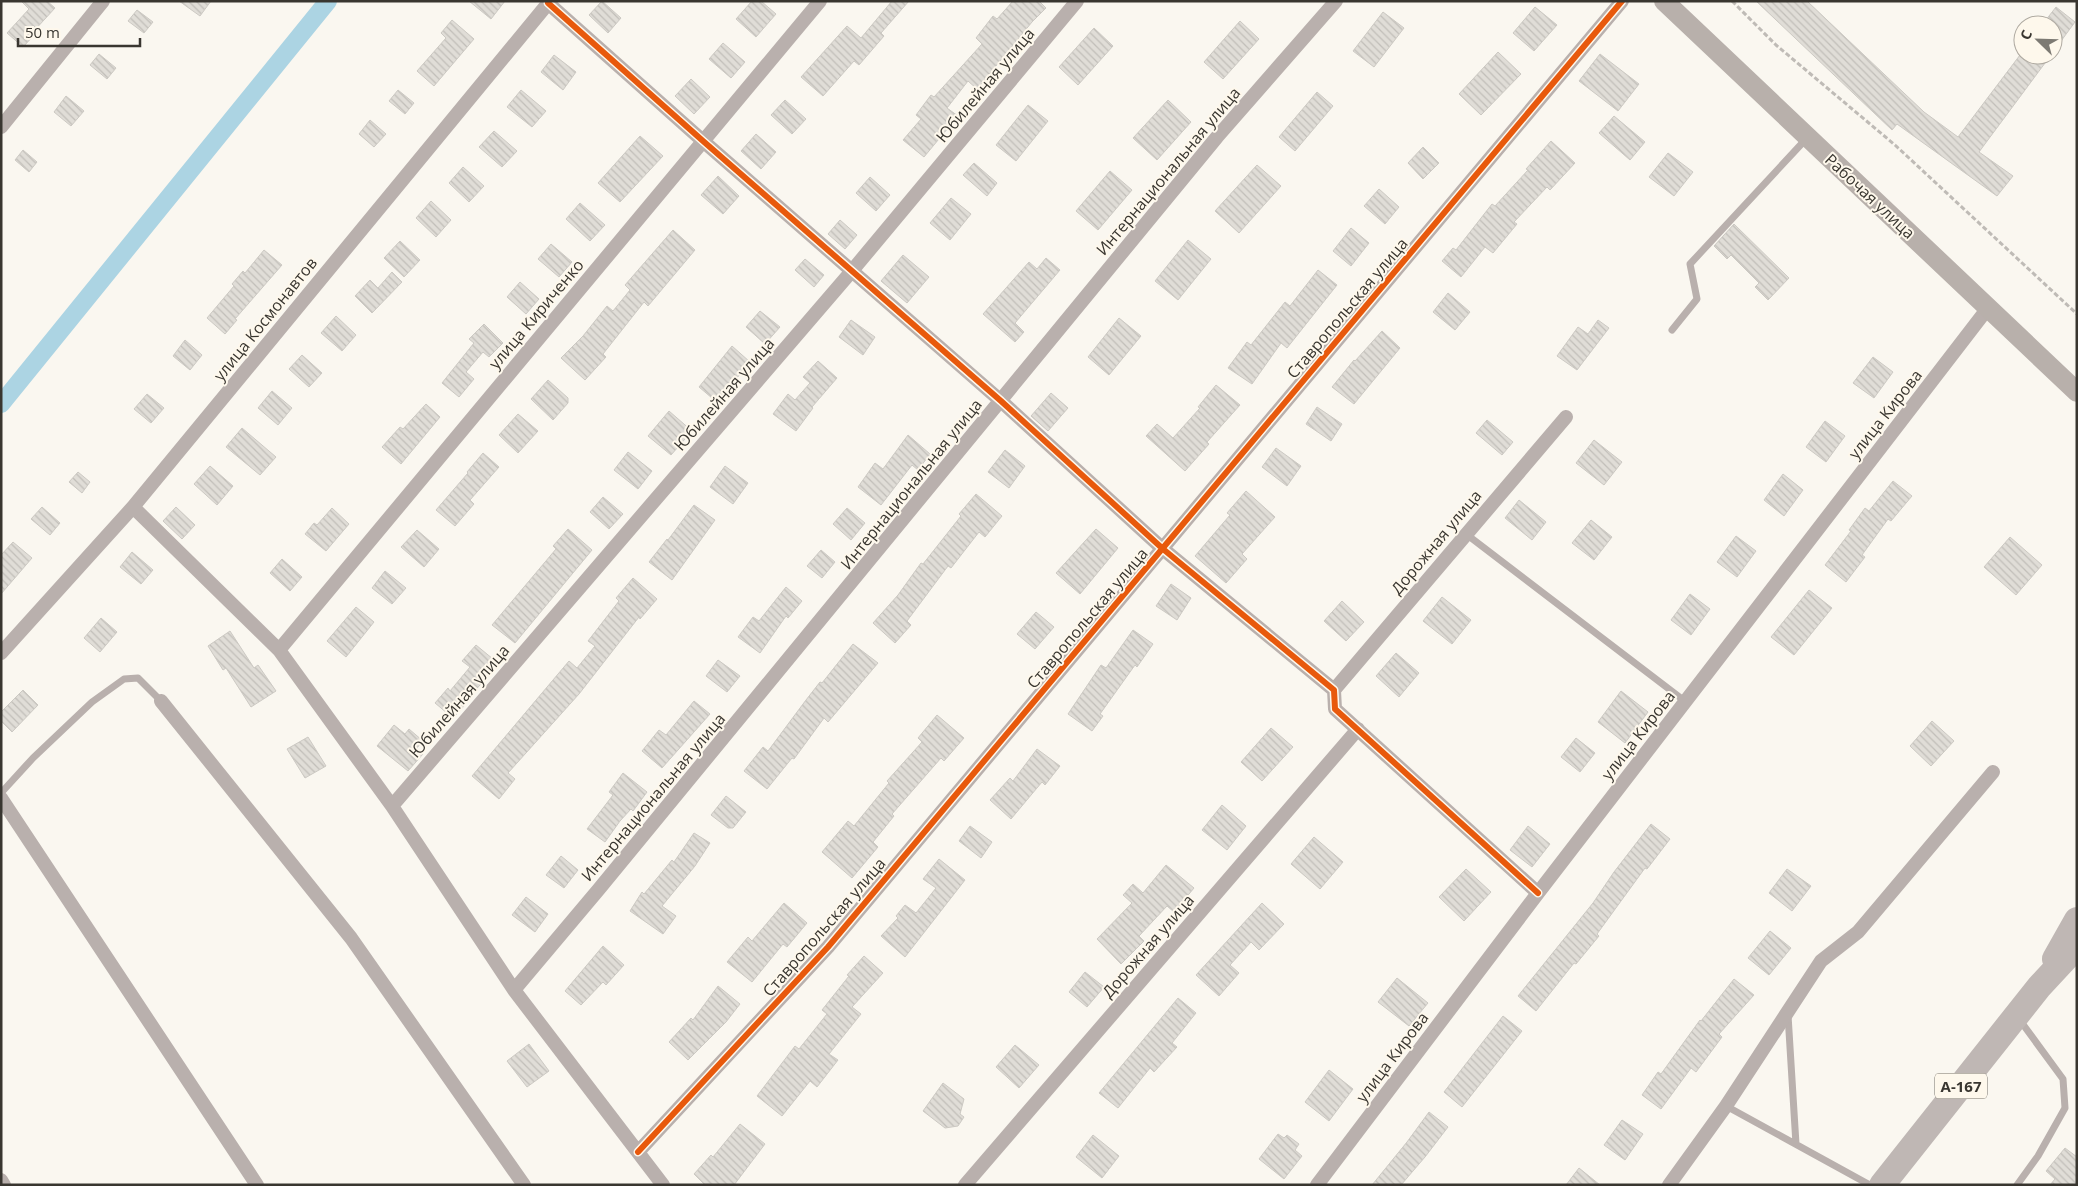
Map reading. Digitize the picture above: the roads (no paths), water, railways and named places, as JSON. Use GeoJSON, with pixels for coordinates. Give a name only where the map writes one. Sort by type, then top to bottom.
{"type":"FeatureCollection","features":[{"type":"Feature","properties":{"kind":"highway","name":"А-167"},"geometry":{"type":"LineString","coordinates":[[2039,987],[2077,920]]}},
{"type":"Feature","properties":{"kind":"highway","name":"А-167"},"geometry":{"type":"LineString","coordinates":[[1882,1185],[2039,987],[2077,946]]}},
{"type":"Feature","properties":{"kind":"street"},"geometry":{"type":"LineString","coordinates":[[1,127],[104,1]]}},
{"type":"Feature","properties":{"kind":"street","name":"улица Кириченко"},"geometry":{"type":"LineString","coordinates":[[279,650],[820,1]]}},
{"type":"Feature","properties":{"kind":"street","name":"Юбилейная улица"},"geometry":{"type":"LineString","coordinates":[[392,806],[852,272],[1077,1]]}},
{"type":"Feature","properties":{"kind":"street","name":"Интернациональная улица"},"geometry":{"type":"LineString","coordinates":[[514,990],[600,889],[1217,137],[1336,1]]}},
{"type":"Feature","properties":{"kind":"street","name":"Ставропольская улица"},"geometry":{"type":"LineString","coordinates":[[638,1152],[828,947],[1622,1]]}},
{"type":"Feature","properties":{"kind":"street","name":"Рабочая улица"},"geometry":{"type":"LineString","coordinates":[[1664,1],[2077,392]]}},
{"type":"Feature","properties":{"kind":"street"},"geometry":{"type":"LineString","coordinates":[[549,2],[703,142],[1001,401],[1163,549],[1334,690],[1335,709],[1538,893]]}},
{"type":"Feature","properties":{"kind":"street","name":"улица Космонавтов"},"geometry":{"type":"LineString","coordinates":[[1,653],[133,507],[549,2]]}},
{"type":"Feature","properties":{"kind":"street","name":"улица Кирова"},"geometry":{"type":"LineString","coordinates":[[1317,1185],[1538,893],[1988,308]]}},
{"type":"Feature","properties":{"kind":"street","name":"Дорожная улица"},"geometry":{"type":"LineString","coordinates":[[1334,690],[1566,417]]}},
{"type":"Feature","properties":{"kind":"street"},"geometry":{"type":"LineString","coordinates":[[133,507],[279,650],[392,806],[514,990],[663,1185]]}},
{"type":"Feature","properties":{"kind":"street"},"geometry":{"type":"LineString","coordinates":[[161,701],[351,938],[524,1185]]}},
{"type":"Feature","properties":{"kind":"street","name":"Дорожная улица"},"geometry":{"type":"LineString","coordinates":[[965,1185],[1358,729]]}},
{"type":"Feature","properties":{"kind":"street"},"geometry":{"type":"LineString","coordinates":[[1669,1185],[1726,1106],[1821,961],[1858,932],[1993,772]]}},
{"type":"Feature","properties":{"kind":"street"},"geometry":{"type":"LineString","coordinates":[[1,798],[257,1185]]}},
{"type":"Feature","properties":{"kind":"street"},"geometry":{"type":"LineString","coordinates":[[1,1180],[4,1185]]}},
{"type":"Feature","properties":{"kind":"lane"},"geometry":{"type":"LineString","coordinates":[[1672,330],[1697,299],[1690,264],[1808,138]]}},
{"type":"Feature","properties":{"kind":"lane"},"geometry":{"type":"LineString","coordinates":[[1466,534],[1686,702]]}},
{"type":"Feature","properties":{"kind":"lane"},"geometry":{"type":"LineString","coordinates":[[1,793],[33,758],[92,702],[124,679],[138,678],[161,701]]}},
{"type":"Feature","properties":{"kind":"lane"},"geometry":{"type":"LineString","coordinates":[[1788,1013],[1796,1144]]}},
{"type":"Feature","properties":{"kind":"lane"},"geometry":{"type":"LineString","coordinates":[[2017,1015],[2063,1078],[2065,1108],[2038,1156],[2017,1185]]}},
{"type":"Feature","properties":{"kind":"lane"},"geometry":{"type":"LineString","coordinates":[[1726,1106],[1870,1185]]}},
{"type":"Feature","properties":{"kind":"waterway"},"geometry":{"type":"LineString","coordinates":[[1,404],[328,1]]}}]}
